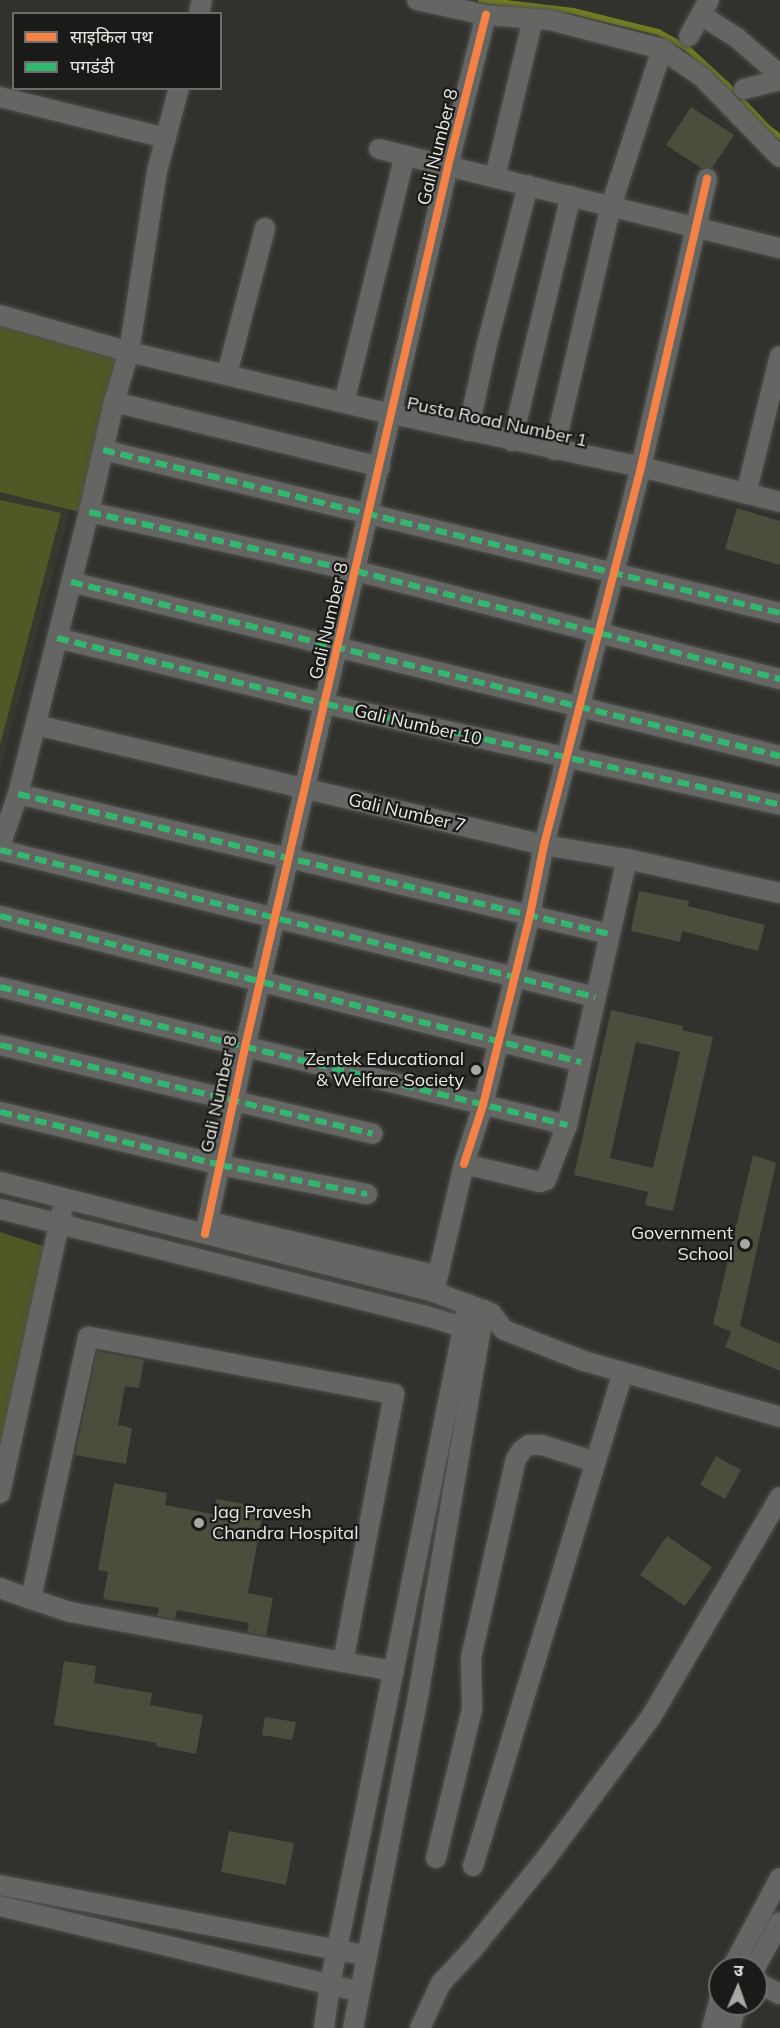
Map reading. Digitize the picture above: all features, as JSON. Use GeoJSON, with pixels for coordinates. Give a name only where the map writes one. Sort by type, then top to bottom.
{"type":"FeatureCollection","features":[{"type":"Feature","properties":{"kind":"street"},"geometry":{"type":"LineString","coordinates":[[417,0],[486,15],[533,19],[610,34],[662,49],[702,77],[780,157]]}},
{"type":"Feature","properties":{"kind":"street"},"geometry":{"type":"LineString","coordinates":[[689,36],[705,8],[780,75]]}},
{"type":"Feature","properties":{"kind":"street","name":"Gali Number 8"},"geometry":{"type":"LineString","coordinates":[[206,1228],[260,981],[326,704],[448,166],[486,15]]}},
{"type":"Feature","properties":{"kind":"street"},"geometry":{"type":"LineString","coordinates":[[495,177],[533,19]]}},
{"type":"Feature","properties":{"kind":"street"},"geometry":{"type":"LineString","coordinates":[[554,450],[611,206],[662,49]]}},
{"type":"Feature","properties":{"kind":"street"},"geometry":{"type":"LineString","coordinates":[[744,89],[780,80]]}},
{"type":"Feature","properties":{"kind":"street"},"geometry":{"type":"LineString","coordinates":[[178,90],[157,171],[129,352],[114,402],[36,725],[18,794],[0,848],[595,998]]}},
{"type":"Feature","properties":{"kind":"street"},"geometry":{"type":"LineString","coordinates":[[0,97],[166,138]]}},
{"type":"Feature","properties":{"kind":"street"},"geometry":{"type":"LineString","coordinates":[[379,149],[780,248]]}},
{"type":"Feature","properties":{"kind":"street"},"geometry":{"type":"LineString","coordinates":[[344,403],[405,155]]}},
{"type":"Feature","properties":{"kind":"street"},"geometry":{"type":"LineString","coordinates":[[436,1284],[464,1164],[483,1105],[530,915],[544,845],[641,467],[707,178]]}},
{"type":"Feature","properties":{"kind":"street"},"geometry":{"type":"LineString","coordinates":[[468,431],[487,344],[528,185]]}},
{"type":"Feature","properties":{"kind":"street"},"geometry":{"type":"LineString","coordinates":[[512,441],[571,196]]}},
{"type":"Feature","properties":{"kind":"street"},"geometry":{"type":"LineString","coordinates":[[227,374],[265,228]]}},
{"type":"Feature","properties":{"kind":"street","name":"Pusta Road Number 1"},"geometry":{"type":"LineString","coordinates":[[0,315],[129,352],[512,441],[641,467],[780,502]]}},
{"type":"Feature","properties":{"kind":"street"},"geometry":{"type":"LineString","coordinates":[[746,494],[780,356]]}},
{"type":"Feature","properties":{"kind":"street"},"geometry":{"type":"LineString","coordinates":[[114,402],[380,466]]}},
{"type":"Feature","properties":{"kind":"street"},"geometry":{"type":"LineString","coordinates":[[103,450],[780,613]]}},
{"type":"Feature","properties":{"kind":"street"},"geometry":{"type":"LineString","coordinates":[[89,512],[356,571],[780,679]]}},
{"type":"Feature","properties":{"kind":"street"},"geometry":{"type":"LineString","coordinates":[[71,582],[780,756]]}},
{"type":"Feature","properties":{"kind":"street","name":"Gali Number 10"},"geometry":{"type":"LineString","coordinates":[[57,638],[326,704],[780,805]]}},
{"type":"Feature","properties":{"kind":"street","name":"Gali Number 7"},"geometry":{"type":"LineString","coordinates":[[36,725],[544,845],[627,859],[780,893]]}},
{"type":"Feature","properties":{"kind":"street"},"geometry":{"type":"LineString","coordinates":[[18,794],[609,934]]}},
{"type":"Feature","properties":{"kind":"street"},"geometry":{"type":"LineString","coordinates":[[464,1164],[543,1182],[548,1177],[567,1125],[627,859]]}},
{"type":"Feature","properties":{"kind":"street"},"geometry":{"type":"LineString","coordinates":[[0,916],[581,1062]]}},
{"type":"Feature","properties":{"kind":"street"},"geometry":{"type":"LineString","coordinates":[[0,987],[567,1125]]}},
{"type":"Feature","properties":{"kind":"street"},"geometry":{"type":"LineString","coordinates":[[0,1045],[374,1134]]}},
{"type":"Feature","properties":{"kind":"street"},"geometry":{"type":"LineString","coordinates":[[0,1112],[220,1165],[367,1194]]}},
{"type":"Feature","properties":{"kind":"street"},"geometry":{"type":"LineString","coordinates":[[0,1172],[206,1228],[436,1284],[491,1313],[504,1330],[623,1372],[780,1417]]}},
{"type":"Feature","properties":{"kind":"street"},"geometry":{"type":"LineString","coordinates":[[0,1182],[206,1228]]}},
{"type":"Feature","properties":{"kind":"street"},"geometry":{"type":"LineString","coordinates":[[0,1493],[58,1223],[66,1198]]}},
{"type":"Feature","properties":{"kind":"street"},"geometry":{"type":"LineString","coordinates":[[0,1209],[423,1315],[487,1335],[504,1330]]}},
{"type":"Feature","properties":{"kind":"street"},"geometry":{"type":"LineString","coordinates":[[353,2028],[416,1708],[476,1307]]}},
{"type":"Feature","properties":{"kind":"street"},"geometry":{"type":"LineString","coordinates":[[324,2028],[330,1984],[394,1671],[472,1330]]}},
{"type":"Feature","properties":{"kind":"street"},"geometry":{"type":"LineString","coordinates":[[31,1599],[88,1337],[394,1394],[343,1662]]}},
{"type":"Feature","properties":{"kind":"street"},"geometry":{"type":"LineString","coordinates":[[473,1866],[623,1372]]}},
{"type":"Feature","properties":{"kind":"street"},"geometry":{"type":"LineString","coordinates":[[436,1858],[472,1709],[471,1658],[516,1459],[522,1449],[529,1445],[542,1445],[595,1462]]}},
{"type":"Feature","properties":{"kind":"street"},"geometry":{"type":"LineString","coordinates":[[420,2028],[441,1983],[472,1950],[547,1857],[657,1708],[780,1497]]}},
{"type":"Feature","properties":{"kind":"street"},"geometry":{"type":"LineString","coordinates":[[0,1588],[70,1612],[394,1671]]}},
{"type":"Feature","properties":{"kind":"street"},"geometry":{"type":"LineString","coordinates":[[738,1956],[780,1878]]}},
{"type":"Feature","properties":{"kind":"street"},"geometry":{"type":"LineString","coordinates":[[0,1885],[367,1956]]}},
{"type":"Feature","properties":{"kind":"street"},"geometry":{"type":"LineString","coordinates":[[0,1906],[360,1992]]}},
{"type":"Feature","properties":{"kind":"street"},"geometry":{"type":"LineString","coordinates":[[762,1956],[780,1922]]}},
{"type":"Feature","properties":{"kind":"shaded area"},"geometry":{"type":"Polygon","coordinates":[[[0,490],[71,507],[0,770],[0,490]]]}},
{"type":"Feature","properties":{"kind":"green space"},"geometry":{"type":"Polygon","coordinates":[[[0,317],[129,356],[87,514],[0,492],[0,317]]]}},
{"type":"Feature","properties":{"kind":"green space"},"geometry":{"type":"Polygon","coordinates":[[[0,500],[61,513],[0,745],[0,500]]]}},
{"type":"Feature","properties":{"kind":"green space"},"geometry":{"type":"Polygon","coordinates":[[[0,1232],[46,1247],[0,1491],[0,1232]]]}},
{"type":"Feature","properties":{"kind":"building"},"geometry":{"type":"Polygon","coordinates":[[[691,107],[734,135],[712,168],[701,168],[666,145],[691,107]]]}},
{"type":"Feature","properties":{"kind":"building"},"geometry":{"type":"Polygon","coordinates":[[[737,508],[780,521],[780,565],[725,549],[737,508]]]}},
{"type":"Feature","properties":{"kind":"building"},"geometry":{"type":"Polygon","coordinates":[[[639,891],[689,901],[688,906],[765,925],[758,951],[682,931],[680,942],[631,931],[639,891]]]}},
{"type":"Feature","properties":{"kind":"building"},"geometry":{"type":"Polygon","coordinates":[[[611,1010],[683,1026],[682,1030],[713,1037],[673,1211],[645,1205],[648,1192],[574,1175],[611,1010]],[[636,1042],[610,1158],[653,1168],[680,1052],[636,1042]]]}},
{"type":"Feature","properties":{"kind":"building","name":"Government School"},"geometry":{"type":"Polygon","coordinates":[[[753,1155],[776,1163],[740,1326],[780,1344],[780,1371],[725,1347],[731,1332],[713,1324],[753,1155]]]}},
{"type":"Feature","properties":{"kind":"building"},"geometry":{"type":"Polygon","coordinates":[[[97,1351],[144,1360],[139,1388],[125,1386],[118,1425],[132,1428],[126,1464],[75,1455],[97,1351]]]}},
{"type":"Feature","properties":{"kind":"building"},"geometry":{"type":"Polygon","coordinates":[[[716,1456],[741,1470],[725,1499],[700,1485],[716,1456]]]}},
{"type":"Feature","properties":{"kind":"building"},"geometry":{"type":"Polygon","coordinates":[[[114,1483],[167,1493],[165,1505],[213,1514],[216,1499],[264,1507],[248,1593],[273,1598],[266,1636],[247,1632],[249,1623],[177,1610],[175,1619],[157,1616],[159,1608],[103,1599],[108,1572],[98,1570],[114,1483]]]}},
{"type":"Feature","properties":{"kind":"building"},"geometry":{"type":"Polygon","coordinates":[[[667,1536],[712,1567],[685,1606],[640,1575],[667,1536]]]}},
{"type":"Feature","properties":{"kind":"building"},"geometry":{"type":"Polygon","coordinates":[[[64,1661],[96,1666],[94,1683],[152,1693],[150,1705],[203,1715],[196,1754],[156,1746],[157,1743],[54,1725],[64,1661]]]}},
{"type":"Feature","properties":{"kind":"building"},"geometry":{"type":"Polygon","coordinates":[[[265,1717],[296,1722],[292,1740],[262,1735],[265,1717]]]}},
{"type":"Feature","properties":{"kind":"building"},"geometry":{"type":"Polygon","coordinates":[[[229,1831],[294,1843],[286,1885],[221,1872],[229,1831]]]}},
{"type":"Feature","properties":{"kind":"waterway"},"geometry":{"type":"LineString","coordinates":[[481,0],[573,11],[658,32],[687,48],[780,137]]}},
{"type":"Feature","properties":{"kind":"marked path"},"geometry":{"type":"LineString","coordinates":[[103,450],[780,613]]}},
{"type":"Feature","properties":{"kind":"marked path"},"geometry":{"type":"LineString","coordinates":[[89,512],[356,571],[780,679]]}},
{"type":"Feature","properties":{"kind":"marked path"},"geometry":{"type":"LineString","coordinates":[[71,582],[780,756]]}},
{"type":"Feature","properties":{"kind":"marked path"},"geometry":{"type":"LineString","coordinates":[[57,638],[326,704],[780,805]]}},
{"type":"Feature","properties":{"kind":"marked path"},"geometry":{"type":"LineString","coordinates":[[18,794],[609,934]]}},
{"type":"Feature","properties":{"kind":"marked path"},"geometry":{"type":"LineString","coordinates":[[0,850],[595,997]]}},
{"type":"Feature","properties":{"kind":"marked path"},"geometry":{"type":"LineString","coordinates":[[0,916],[581,1062]]}},
{"type":"Feature","properties":{"kind":"marked path"},"geometry":{"type":"LineString","coordinates":[[0,987],[567,1125]]}},
{"type":"Feature","properties":{"kind":"marked path"},"geometry":{"type":"LineString","coordinates":[[0,1045],[373,1134]]}},
{"type":"Feature","properties":{"kind":"marked path"},"geometry":{"type":"LineString","coordinates":[[0,1112],[220,1165],[367,1194]]}},
{"type":"Feature","properties":{"kind":"cycle path"},"geometry":{"type":"LineString","coordinates":[[205,1234],[245,1047],[448,166],[486,15]]}},
{"type":"Feature","properties":{"kind":"cycle path"},"geometry":{"type":"LineString","coordinates":[[464,1164],[483,1105],[530,915],[544,845],[641,467],[707,178]]}},
{"type":"Feature","properties":{"kind":"place","name":"Zentek Educational & Welfare Society"},"geometry":{"type":"Point","coordinates":[476,1070]}},
{"type":"Feature","properties":{"kind":"place","name":"Government School"},"geometry":{"type":"Point","coordinates":[745,1244]}},
{"type":"Feature","properties":{"kind":"place","name":"Jag Pravesh Chandra Hospital"},"geometry":{"type":"Point","coordinates":[199,1523]}}]}
